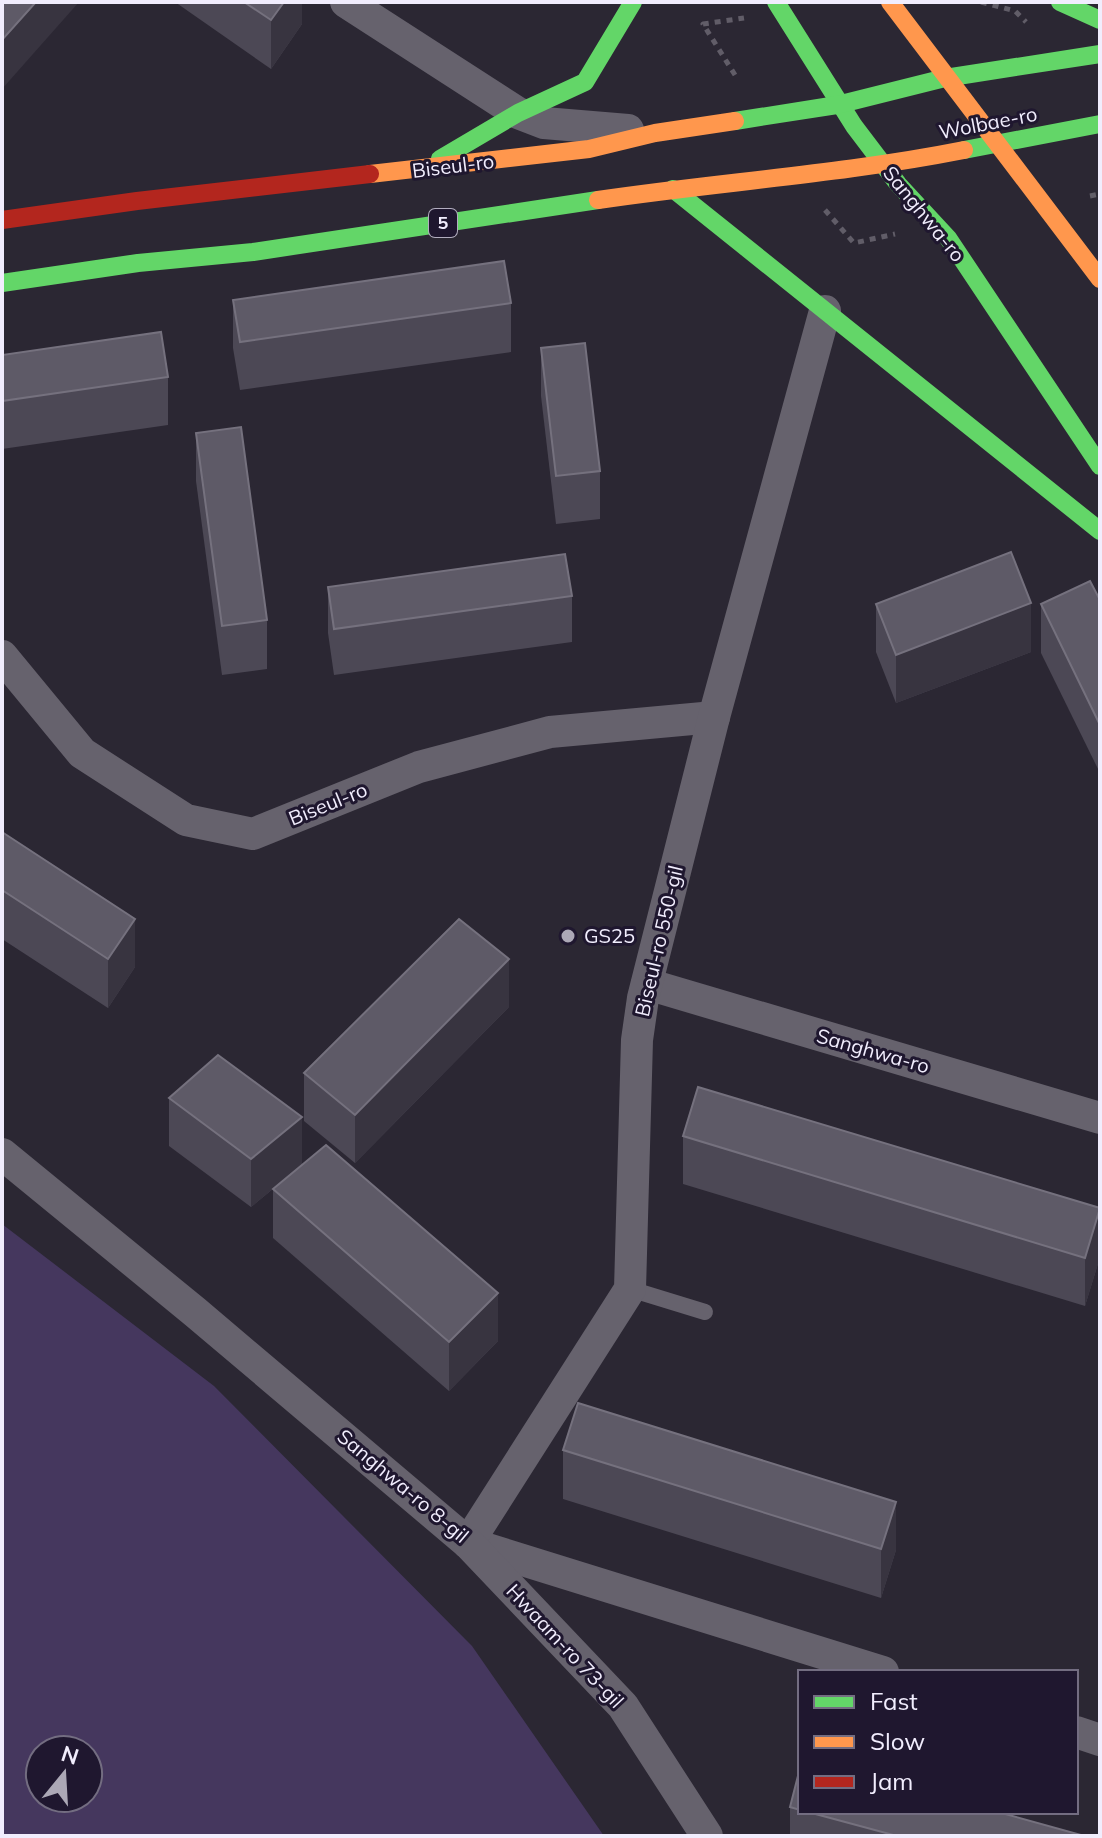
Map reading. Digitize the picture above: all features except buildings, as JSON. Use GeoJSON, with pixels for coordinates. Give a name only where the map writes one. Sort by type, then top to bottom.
{"type":"FeatureCollection","features":[{"type":"Feature","properties":{"kind":"main road"},"geometry":{"type":"LineString","coordinates":[[420,170],[518,113],[585,82],[633,2]]}},
{"type":"Feature","properties":{"kind":"main road","name":"Sanghwa-ro"},"geometry":{"type":"LineString","coordinates":[[776,2],[837,105],[916,207],[948,238],[1100,466]]}},
{"type":"Feature","properties":{"kind":"main road"},"geometry":{"type":"LineString","coordinates":[[890,2],[1100,279]]}},
{"type":"Feature","properties":{"kind":"main road"},"geometry":{"type":"LineString","coordinates":[[1060,2],[1100,20]]}},
{"type":"Feature","properties":{"kind":"main road"},"geometry":{"type":"LineString","coordinates":[[945,78],[1100,54]]}},
{"type":"Feature","properties":{"kind":"main road","name":"Biseul-ro"},"geometry":{"type":"LineString","coordinates":[[2,220],[137,201],[589,149],[655,133],[837,105],[945,78]]}},
{"type":"Feature","properties":{"kind":"main road","name":"Wolbae-ro"},"geometry":{"type":"LineString","coordinates":[[884,166],[1100,124]]}},
{"type":"Feature","properties":{"kind":"main road","name":"5"},"geometry":{"type":"LineString","coordinates":[[2,283],[138,263],[253,252],[673,189],[884,166]]}},
{"type":"Feature","properties":{"kind":"main road"},"geometry":{"type":"LineString","coordinates":[[673,189],[1100,531]]}},
{"type":"Feature","properties":{"kind":"street"},"geometry":{"type":"LineString","coordinates":[[346,2],[518,113],[544,123],[655,133]]}},
{"type":"Feature","properties":{"kind":"street","name":"Biseul-ro 550-gil"},"geometry":{"type":"LineString","coordinates":[[630,1289],[637,1040],[647,984],[714,717],[825,311]]}},
{"type":"Feature","properties":{"kind":"street","name":"Biseul-ro"},"geometry":{"type":"LineString","coordinates":[[2,656],[82,753],[186,820],[253,834],[419,767],[550,732],[714,717]]}},
{"type":"Feature","properties":{"kind":"street","name":"Sanghwa-ro"},"geometry":{"type":"LineString","coordinates":[[647,984],[1100,1118]]}},
{"type":"Feature","properties":{"kind":"street","name":"Sanghwa-ro 8-gil"},"geometry":{"type":"LineString","coordinates":[[2,1154],[468,1543],[877,1670]]}},
{"type":"Feature","properties":{"kind":"street"},"geometry":{"type":"LineString","coordinates":[[468,1543],[630,1289]]}},
{"type":"Feature","properties":{"kind":"street","name":"Hwaam-ro 73-gil"},"geometry":{"type":"LineString","coordinates":[[468,1543],[623,1706],[707,1836]]}},
{"type":"Feature","properties":{"kind":"street"},"geometry":{"type":"LineString","coordinates":[[1078,1733],[1100,1740]]}},
{"type":"Feature","properties":{"kind":"lane"},"geometry":{"type":"LineString","coordinates":[[630,1289],[705,1312]]}},
{"type":"Feature","properties":{"kind":"path"},"geometry":{"type":"LineString","coordinates":[[981,2],[1015,11],[1033,28]]}},
{"type":"Feature","properties":{"kind":"path"},"geometry":{"type":"LineString","coordinates":[[735,75],[703,24],[747,18]]}},
{"type":"Feature","properties":{"kind":"path"},"geometry":{"type":"LineString","coordinates":[[1090,196],[1100,194]]}},
{"type":"Feature","properties":{"kind":"path"},"geometry":{"type":"LineString","coordinates":[[819,204],[854,243],[903,232]]}},
{"type":"Feature","properties":{"kind":"shaded area"},"geometry":{"type":"Polygon","coordinates":[[[2,1224],[214,1386],[472,1646],[604,1836],[2,1836],[2,1224]]]}},
{"type":"Feature","properties":{"kind":"traffic: fast"},"geometry":{"type":"LineString","coordinates":[[440,159],[518,113],[585,82],[633,2]]}},
{"type":"Feature","properties":{"kind":"traffic: fast"},"geometry":{"type":"LineString","coordinates":[[776,2],[854,126],[898,184],[948,238],[1100,466]]}},
{"type":"Feature","properties":{"kind":"traffic: fast"},"geometry":{"type":"LineString","coordinates":[[1060,2],[1100,20]]}},
{"type":"Feature","properties":{"kind":"traffic: fast"},"geometry":{"type":"LineString","coordinates":[[735,121],[837,105],[945,78],[1100,54]]}},
{"type":"Feature","properties":{"kind":"traffic: fast"},"geometry":{"type":"LineString","coordinates":[[964,150],[1100,124]]}},
{"type":"Feature","properties":{"kind":"traffic: fast"},"geometry":{"type":"LineString","coordinates":[[673,189],[1100,531]]}},
{"type":"Feature","properties":{"kind":"traffic: fast"},"geometry":{"type":"LineString","coordinates":[[2,283],[138,263],[253,252],[598,200]]}},
{"type":"Feature","properties":{"kind":"traffic: slow"},"geometry":{"type":"LineString","coordinates":[[890,2],[1100,279]]}},
{"type":"Feature","properties":{"kind":"traffic: slow"},"geometry":{"type":"LineString","coordinates":[[370,174],[589,149],[655,133],[735,121]]}},
{"type":"Feature","properties":{"kind":"traffic: slow"},"geometry":{"type":"LineString","coordinates":[[598,200],[873,165],[964,150]]}},
{"type":"Feature","properties":{"kind":"traffic: jam"},"geometry":{"type":"LineString","coordinates":[[2,220],[370,174]]}},
{"type":"Feature","properties":{"kind":"place","name":"GS25"},"geometry":{"type":"Point","coordinates":[568,936]}}]}
